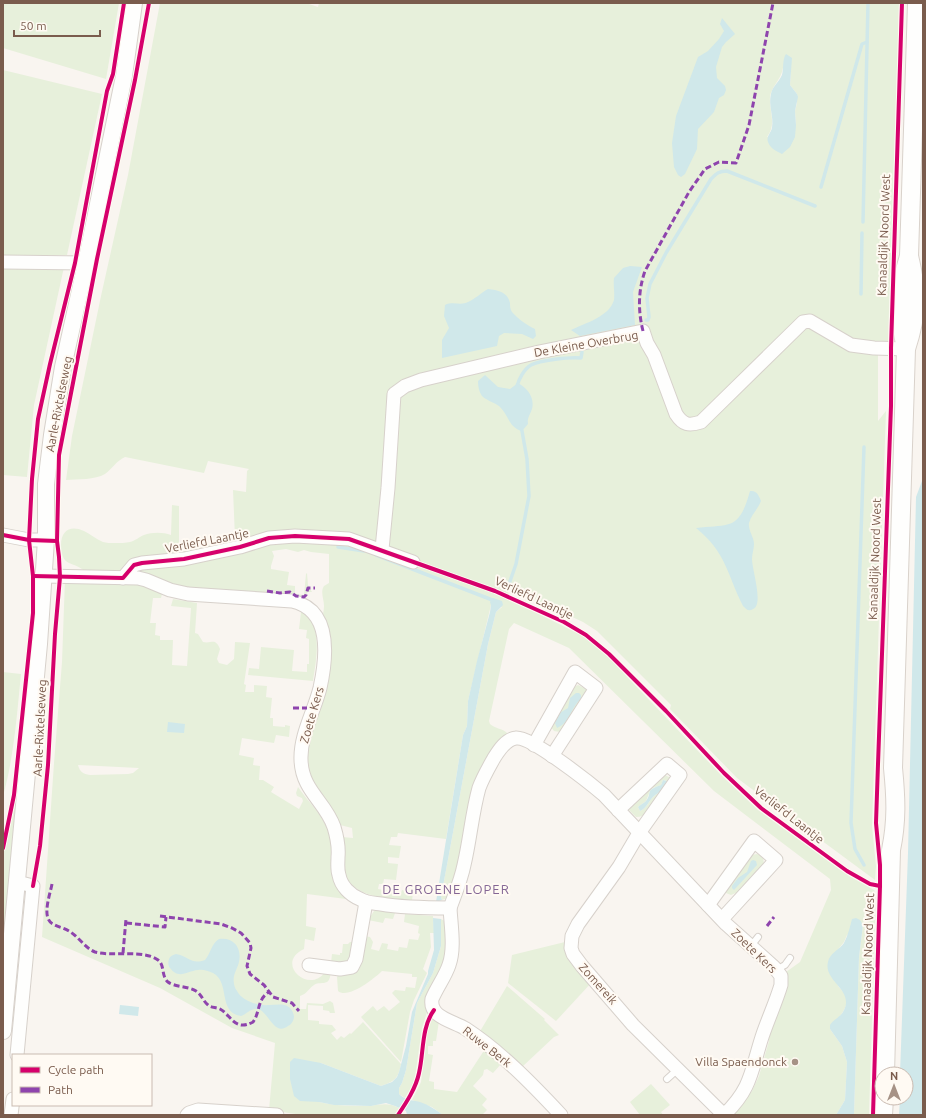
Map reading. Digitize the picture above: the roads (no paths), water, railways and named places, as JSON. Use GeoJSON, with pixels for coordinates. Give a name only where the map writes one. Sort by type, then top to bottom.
{"type":"FeatureCollection","features":[{"type":"Feature","properties":{"kind":"main road","name":"Kanaaldijk Noord West"},"geometry":{"type":"LineString","coordinates":[[885,1066],[891,850],[895,831],[896,797],[893,768],[906,348],[914,326],[916,302],[915,280],[909,256],[917,3]]}},
{"type":"Feature","properties":{"kind":"street","name":"Aarle-Rixtelseweg"},"geometry":{"type":"LineString","coordinates":[[3,1031],[31,742],[44,576],[46,540],[46,484],[52,435],[63,367],[124,76],[134,3]]}},
{"type":"Feature","properties":{"kind":"street"},"geometry":{"type":"LineString","coordinates":[[3,262],[86,263]]}},
{"type":"Feature","properties":{"kind":"street","name":"De Kleine Overbrug"},"geometry":{"type":"LineString","coordinates":[[382,550],[388,488],[394,394],[405,386],[421,380],[540,352],[643,331],[647,343],[654,355],[676,414],[680,420],[692,425],[701,422],[803,322],[810,321],[851,345],[874,348],[906,348]]}},
{"type":"Feature","properties":{"kind":"street"},"geometry":{"type":"LineString","coordinates":[[3,535],[29,540],[46,540]]}},
{"type":"Feature","properties":{"kind":"street","name":"Verliefd Laantje"},"geometry":{"type":"LineString","coordinates":[[123,578],[134,565],[142,562],[184,559],[240,547],[269,538],[295,536],[349,538],[413,562]]}},
{"type":"Feature","properties":{"kind":"street","name":"Zoete Kers"},"geometry":{"type":"LineString","coordinates":[[44,576],[146,580],[170,590],[188,594],[292,601],[307,606],[318,618],[322,626],[324,644],[320,688],[303,742],[301,760],[302,768],[306,784],[329,816],[334,827],[337,840],[338,870],[340,880],[351,894],[366,902],[403,907],[450,908],[464,866],[475,803],[480,786],[488,769],[503,745],[509,741],[516,738],[522,739],[534,745],[589,782],[618,810],[722,920],[754,941],[780,976],[781,985],[762,1037],[751,1078],[738,1101],[724,1115]]}},
{"type":"Feature","properties":{"kind":"street"},"geometry":{"type":"LineString","coordinates":[[534,745],[575,672],[596,688],[552,756]]}},
{"type":"Feature","properties":{"kind":"street"},"geometry":{"type":"LineString","coordinates":[[618,810],[667,764],[680,775],[639,833]]}},
{"type":"Feature","properties":{"kind":"street","name":"Zomereik"},"geometry":{"type":"LineString","coordinates":[[639,833],[619,867],[578,924],[572,936],[573,954],[634,1025],[677,1070],[724,1115]]}},
{"type":"Feature","properties":{"kind":"street","name":"Zoete Kers"},"geometry":{"type":"LineString","coordinates":[[708,905],[754,841],[776,860],[722,920]]}},
{"type":"Feature","properties":{"kind":"street"},"geometry":{"type":"LineString","coordinates":[[17,882],[33,886],[17,1054]]}},
{"type":"Feature","properties":{"kind":"street"},"geometry":{"type":"LineString","coordinates":[[310,965],[340,969],[352,967],[356,959],[366,902]]}},
{"type":"Feature","properties":{"kind":"street","name":"Ruwe Berk"},"geometry":{"type":"LineString","coordinates":[[450,908],[452,939],[450,959],[445,975],[432,999],[431,1003],[434,1010],[440,1016],[465,1028],[483,1042],[529,1082],[561,1115]]}},
{"type":"Feature","properties":{"kind":"street"},"geometry":{"type":"LineString","coordinates":[[187,1115],[189,1112],[198,1110],[277,1115]]}},
{"type":"Feature","properties":{"kind":"lane"},"geometry":{"type":"LineString","coordinates":[[776,970],[785,965],[790,958]]}},
{"type":"Feature","properties":{"kind":"lane"},"geometry":{"type":"LineString","coordinates":[[667,1079],[677,1070]]}},
{"type":"Feature","properties":{"kind":"water"},"geometry":{"type":"Polygon","coordinates":[[[722,18],[735,34],[722,47],[716,67],[717,78],[725,86],[726,90],[724,95],[719,98],[714,112],[698,129],[697,149],[685,174],[681,177],[678,175],[674,167],[672,143],[676,116],[698,57],[708,51],[724,31],[720,24],[722,18]]]}},
{"type":"Feature","properties":{"kind":"water"},"geometry":{"type":"Polygon","coordinates":[[[786,54],[792,58],[790,85],[798,97],[795,111],[795,137],[790,147],[782,154],[772,148],[769,144],[768,136],[772,128],[770,98],[773,89],[782,75],[786,54]]]}},
{"type":"Feature","properties":{"kind":"water"},"geometry":{"type":"Polygon","coordinates":[[[630,266],[642,267],[633,292],[635,325],[580,336],[571,330],[596,319],[607,311],[614,300],[614,278],[623,268],[630,266]]]}},
{"type":"Feature","properties":{"kind":"water"},"geometry":{"type":"Polygon","coordinates":[[[488,289],[505,294],[509,299],[510,309],[512,312],[523,322],[535,329],[536,336],[533,339],[522,334],[504,333],[499,336],[497,346],[442,358],[442,340],[449,328],[444,316],[445,305],[451,303],[465,303],[488,289]]]}},
{"type":"Feature","properties":{"kind":"water"},"geometry":{"type":"Polygon","coordinates":[[[485,375],[498,387],[510,389],[518,383],[530,393],[533,405],[528,418],[528,424],[522,431],[511,424],[499,406],[486,399],[480,393],[478,381],[485,375]]]}},
{"type":"Feature","properties":{"kind":"water"},"geometry":{"type":"Polygon","coordinates":[[[923,428],[923,1115],[899,1115],[900,1106],[914,1106],[914,1066],[900,1066],[908,853],[916,497],[922,481],[923,428]]]}},
{"type":"Feature","properties":{"kind":"water"},"geometry":{"type":"Polygon","coordinates":[[[750,491],[756,492],[761,501],[749,523],[749,529],[754,541],[752,564],[758,594],[756,606],[749,610],[743,606],[720,555],[706,537],[696,528],[732,523],[742,513],[750,491]]]}},
{"type":"Feature","properties":{"kind":"water"},"geometry":{"type":"Polygon","coordinates":[[[493,598],[502,601],[503,605],[496,612],[488,644],[441,897],[442,900],[436,902],[463,735],[467,726],[468,701],[490,612],[490,602],[493,598]]]}},
{"type":"Feature","properties":{"kind":"water"},"geometry":{"type":"Polygon","coordinates":[[[576,693],[581,695],[581,699],[575,706],[568,719],[557,728],[555,723],[558,714],[568,708],[570,698],[576,693]]]}},
{"type":"Feature","properties":{"kind":"water"},"geometry":{"type":"Polygon","coordinates":[[[168,722],[185,724],[184,733],[167,732],[168,722]]]}},
{"type":"Feature","properties":{"kind":"water"},"geometry":{"type":"Polygon","coordinates":[[[663,780],[667,781],[665,787],[653,797],[646,807],[640,811],[638,807],[646,801],[651,790],[661,785],[663,780]]]}},
{"type":"Feature","properties":{"kind":"water"},"geometry":{"type":"Polygon","coordinates":[[[751,861],[756,861],[757,865],[734,890],[732,886],[738,878],[747,872],[751,861]]]}},
{"type":"Feature","properties":{"kind":"water"},"geometry":{"type":"Polygon","coordinates":[[[433,918],[441,919],[441,946],[433,973],[417,1003],[406,1070],[399,1088],[399,1094],[406,1099],[420,1102],[435,1109],[443,1115],[407,1115],[406,1111],[386,1103],[371,1106],[334,1105],[319,1102],[300,1101],[294,1096],[290,1079],[290,1062],[294,1058],[321,1063],[381,1086],[392,1082],[397,1077],[406,1046],[412,1012],[428,974],[434,950],[433,918]]]}},
{"type":"Feature","properties":{"kind":"water"},"geometry":{"type":"Polygon","coordinates":[[[856,918],[860,920],[863,925],[859,957],[854,1115],[836,1115],[845,1100],[847,1062],[842,1046],[830,1029],[830,1025],[842,1014],[846,1004],[843,992],[830,975],[828,962],[830,956],[844,943],[852,919],[856,918]]]}},
{"type":"Feature","properties":{"kind":"water"},"geometry":{"type":"Polygon","coordinates":[[[219,939],[229,940],[236,944],[238,948],[240,957],[234,974],[234,984],[239,995],[255,1004],[288,1006],[294,1016],[291,1024],[283,1029],[279,1028],[272,1023],[262,1011],[258,1009],[251,1010],[241,1016],[234,1013],[229,1009],[226,1003],[222,983],[213,973],[206,970],[200,970],[177,974],[169,967],[169,958],[176,954],[193,961],[205,960],[214,943],[219,939]]]}},
{"type":"Feature","properties":{"kind":"water"},"geometry":{"type":"Polygon","coordinates":[[[120,1005],[139,1007],[138,1016],[119,1014],[120,1005]]]}},
{"type":"Feature","properties":{"kind":"waterway"},"geometry":{"type":"LineString","coordinates":[[863,222],[868,3]]}},
{"type":"Feature","properties":{"kind":"waterway"},"geometry":{"type":"LineString","coordinates":[[821,187],[862,44],[867,42]]}},
{"type":"Feature","properties":{"kind":"waterway"},"geometry":{"type":"LineString","coordinates":[[646,320],[648,320],[649,317],[647,298],[650,284],[666,253],[711,179],[717,174],[722,171],[727,171],[815,206]]}},
{"type":"Feature","properties":{"kind":"waterway"},"geometry":{"type":"LineString","coordinates":[[861,294],[862,233]]}},
{"type":"Feature","properties":{"kind":"waterway"},"geometry":{"type":"LineString","coordinates":[[517,386],[522,374],[531,365],[555,359],[581,358],[582,352]]}},
{"type":"Feature","properties":{"kind":"waterway"},"geometry":{"type":"LineString","coordinates":[[508,587],[516,564],[529,496],[527,459],[521,427]]}},
{"type":"Feature","properties":{"kind":"waterway"},"geometry":{"type":"LineString","coordinates":[[864,447],[851,823],[855,849],[864,865]]}},
{"type":"Feature","properties":{"kind":"waterway"},"geometry":{"type":"LineString","coordinates":[[338,547],[364,551]]}},
{"type":"Feature","properties":{"kind":"waterway"},"geometry":{"type":"LineString","coordinates":[[376,555],[495,601]]}},
{"type":"Feature","properties":{"kind":"place","name":"Villa Spaendonck"},"geometry":{"type":"Point","coordinates":[795,1062]}},
{"type":"Feature","properties":{"kind":"district","name":"DE GROENE LOPER"},"geometry":{"type":"Point","coordinates":[446,889]}}]}
